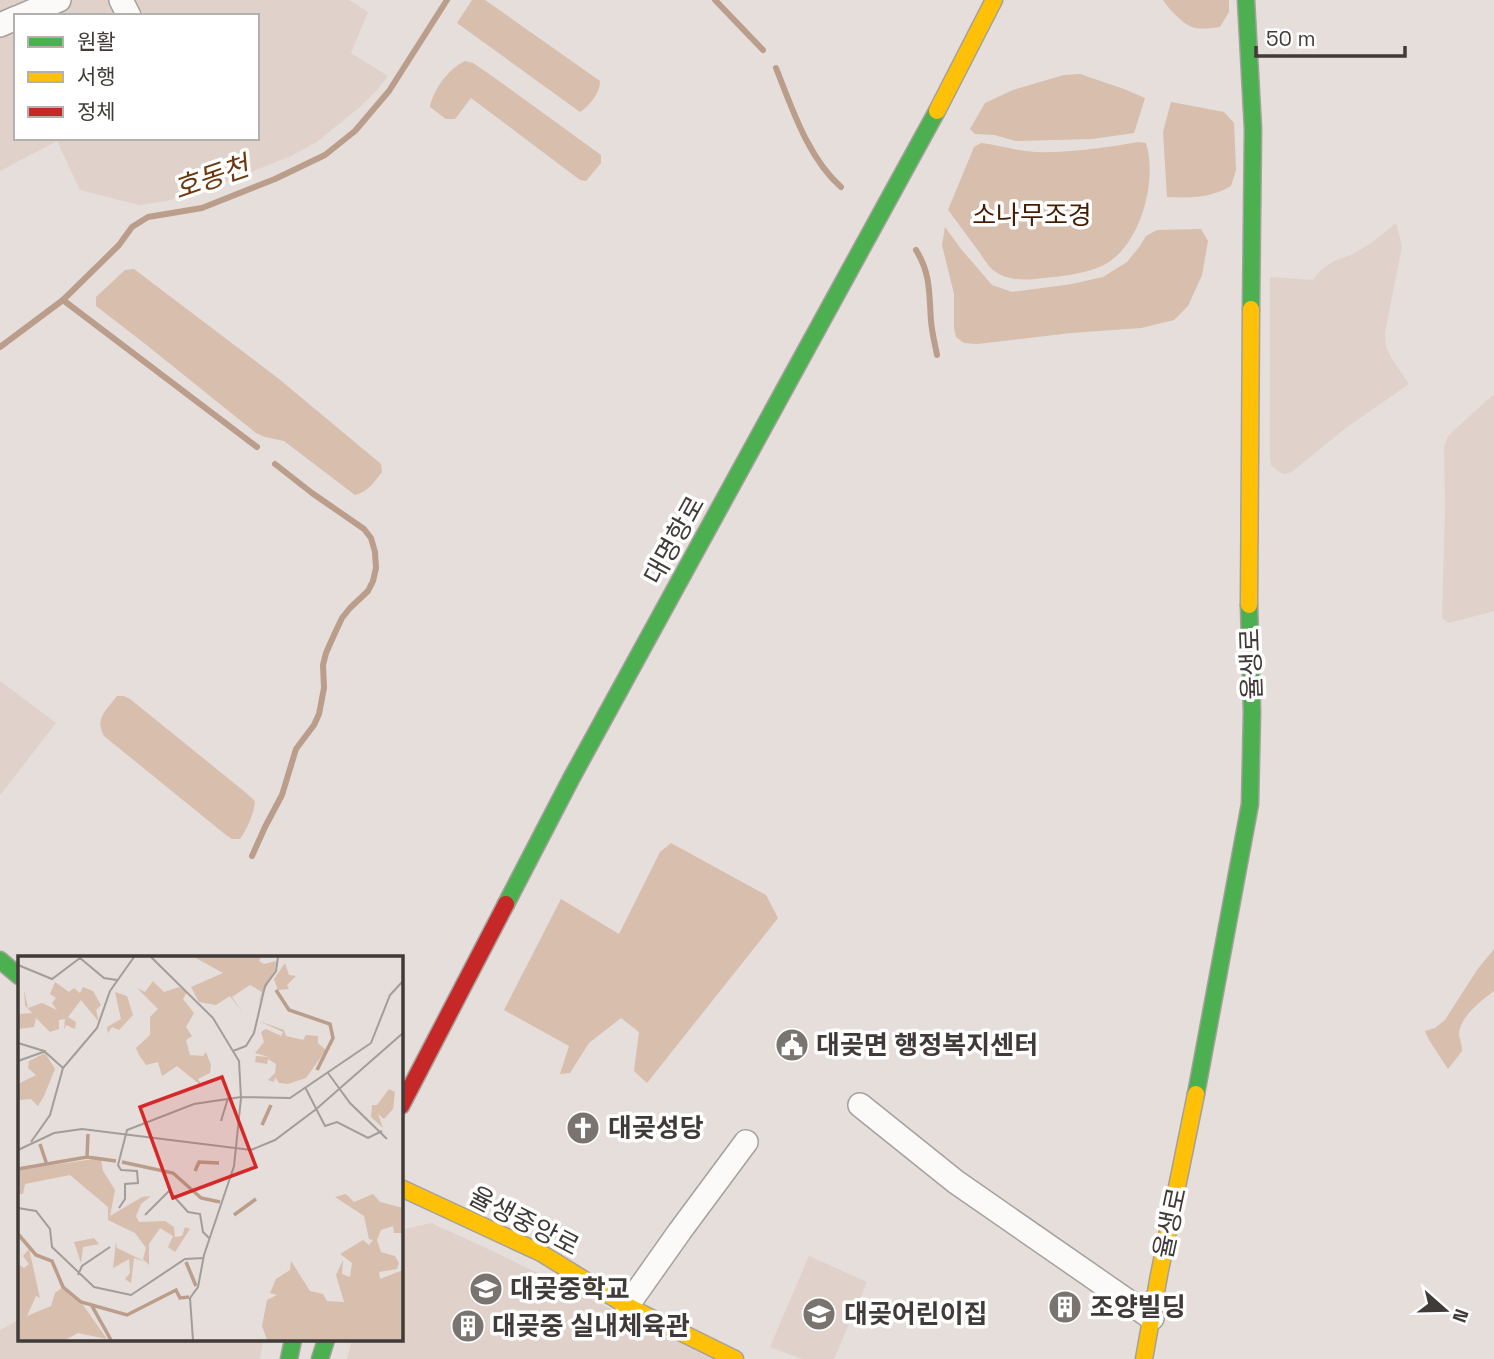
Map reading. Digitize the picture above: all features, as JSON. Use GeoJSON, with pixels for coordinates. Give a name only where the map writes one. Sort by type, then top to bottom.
{"type":"FeatureCollection","features":[{"type":"Feature","properties":{"kind":"street"},"geometry":{"type":"LineString","coordinates":[[26,14],[58,0]]}},
{"type":"Feature","properties":{"kind":"street","name":"대명항로"},"geometry":{"type":"LineString","coordinates":[[402,1104],[572,777],[925,135],[994,0]]}},
{"type":"Feature","properties":{"kind":"street","name":"율생로"},"geometry":{"type":"LineString","coordinates":[[1144,1359],[1250,804],[1253,129],[1246,0]]}},
{"type":"Feature","properties":{"kind":"street"},"geometry":{"type":"LineString","coordinates":[[0,960],[18,975]]}},
{"type":"Feature","properties":{"kind":"street"},"geometry":{"type":"LineString","coordinates":[[860,1105],[956,1182],[1152,1318]]}},
{"type":"Feature","properties":{"kind":"street"},"geometry":{"type":"LineString","coordinates":[[627,1306],[746,1142]]}},
{"type":"Feature","properties":{"kind":"street","name":"율생중앙로"},"geometry":{"type":"LineString","coordinates":[[402,1188],[541,1253],[627,1306],[735,1359]]}},
{"type":"Feature","properties":{"kind":"street"},"geometry":{"type":"LineString","coordinates":[[320,1359],[325,1342]]}},
{"type":"Feature","properties":{"kind":"shaded area"},"geometry":{"type":"Polygon","coordinates":[[[0,0],[349,0],[368,12],[351,53],[388,76],[361,106],[317,142],[289,157],[200,192],[166,201],[139,205],[80,190],[57,141],[0,171],[0,0]]]}},
{"type":"Feature","properties":{"kind":"shaded area"},"geometry":{"type":"Polygon","coordinates":[[[1396,223],[1402,246],[1385,333],[1386,347],[1409,384],[1347,427],[1293,471],[1281,473],[1271,465],[1270,459],[1270,277],[1313,280],[1322,269],[1373,242],[1396,223]]]}},
{"type":"Feature","properties":{"kind":"shaded area"},"geometry":{"type":"Polygon","coordinates":[[[1494,394],[1494,611],[1449,623],[1442,618],[1444,447],[1448,436],[1494,394]]]}},
{"type":"Feature","properties":{"kind":"shaded area"},"geometry":{"type":"Polygon","coordinates":[[[0,681],[56,723],[0,795],[0,681]]]}},
{"type":"Feature","properties":{"kind":"shaded area","name":"대곶중학교"},"geometry":{"type":"Polygon","coordinates":[[[431,1223],[713,1359],[347,1359],[351,1342],[402,1342],[402,1230],[431,1223]]]}},
{"type":"Feature","properties":{"kind":"shaded area","name":"대곶어린이집"},"geometry":{"type":"Polygon","coordinates":[[[809,1256],[867,1282],[834,1359],[802,1359],[770,1347],[809,1256]]]}},
{"type":"Feature","properties":{"kind":"shaded area"},"geometry":{"type":"Polygon","coordinates":[[[18,1321],[18,1342],[263,1342],[260,1359],[0,1359],[0,1330],[18,1321]]]}},
{"type":"Feature","properties":{"kind":"green space"},"geometry":{"type":"Polygon","coordinates":[[[472,0],[485,0],[600,81],[591,102],[580,112],[457,23],[472,0]]]}},
{"type":"Feature","properties":{"kind":"green space"},"geometry":{"type":"Polygon","coordinates":[[[1163,0],[1229,0],[1229,12],[1220,27],[1195,28],[1180,19],[1163,0]]]}},
{"type":"Feature","properties":{"kind":"green space"},"geometry":{"type":"Polygon","coordinates":[[[465,61],[473,63],[492,76],[601,155],[601,163],[586,181],[580,180],[471,98],[455,119],[446,119],[430,107],[443,80],[465,61]]]}},
{"type":"Feature","properties":{"kind":"green space","name":"소나무조경"},"geometry":{"type":"Polygon","coordinates":[[[1080,74],[1145,98],[1134,133],[1092,139],[1016,141],[994,135],[975,134],[970,129],[985,103],[1013,90],[1064,75],[1080,74]]]}},
{"type":"Feature","properties":{"kind":"green space","name":"소나무조경"},"geometry":{"type":"Polygon","coordinates":[[[1171,102],[1224,112],[1234,123],[1236,170],[1231,186],[1200,196],[1167,197],[1163,132],[1171,102]]]}},
{"type":"Feature","properties":{"kind":"green space","name":"소나무조경"},"geometry":{"type":"Polygon","coordinates":[[[981,143],[1048,152],[1087,150],[1146,143],[1149,158],[1150,176],[1143,212],[1127,245],[1115,257],[1095,269],[1038,279],[1005,277],[989,267],[948,210],[974,147],[981,143]]]}},
{"type":"Feature","properties":{"kind":"green space","name":"소나무조경"},"geometry":{"type":"Polygon","coordinates":[[[945,227],[992,285],[1012,292],[1103,277],[1127,262],[1146,236],[1157,230],[1201,229],[1208,241],[1202,275],[1188,306],[1174,320],[1141,328],[977,344],[964,343],[956,337],[954,294],[942,245],[945,227]]]}},
{"type":"Feature","properties":{"kind":"green space"},"geometry":{"type":"Polygon","coordinates":[[[134,269],[279,379],[381,464],[382,472],[373,483],[364,492],[355,495],[284,441],[256,433],[96,306],[96,297],[125,270],[134,269]]]}},
{"type":"Feature","properties":{"kind":"green space"},"geometry":{"type":"Polygon","coordinates":[[[117,696],[130,699],[255,801],[250,821],[240,839],[232,839],[226,835],[104,736],[101,719],[117,696]]]}},
{"type":"Feature","properties":{"kind":"green space"},"geometry":{"type":"Polygon","coordinates":[[[671,843],[766,895],[778,918],[647,1083],[634,1071],[639,1032],[621,1018],[589,1043],[570,1073],[560,1074],[569,1046],[504,1010],[561,899],[619,934],[660,852],[671,843]]]}},
{"type":"Feature","properties":{"kind":"green space"},"geometry":{"type":"Polygon","coordinates":[[[1494,949],[1494,991],[1472,1010],[1463,1022],[1459,1035],[1462,1051],[1448,1069],[1425,1031],[1435,1028],[1445,1020],[1494,949]]]}},
{"type":"Feature","properties":{"kind":"waterway","name":"호동천"},"geometry":{"type":"LineString","coordinates":[[0,347],[63,300],[119,245],[132,227],[148,217],[202,208],[275,179],[325,155],[355,131],[389,91],[447,0]]}},
{"type":"Feature","properties":{"kind":"waterway"},"geometry":{"type":"LineString","coordinates":[[715,0],[763,50]]}},
{"type":"Feature","properties":{"kind":"waterway"},"geometry":{"type":"LineString","coordinates":[[776,68],[810,147],[829,175],[841,187]]}},
{"type":"Feature","properties":{"kind":"waterway"},"geometry":{"type":"LineString","coordinates":[[916,250],[927,276],[931,325],[937,355]]}},
{"type":"Feature","properties":{"kind":"waterway"},"geometry":{"type":"LineString","coordinates":[[63,300],[257,447]]}},
{"type":"Feature","properties":{"kind":"waterway"},"geometry":{"type":"LineString","coordinates":[[252,856],[282,795],[296,749],[319,714],[326,653],[342,618],[368,591],[376,568],[371,538],[364,529],[275,464]]}},
{"type":"Feature","properties":{"kind":"traffic: fast"},"geometry":{"type":"LineString","coordinates":[[1246,0],[1253,129],[1251,309]]}},
{"type":"Feature","properties":{"kind":"traffic: fast"},"geometry":{"type":"LineString","coordinates":[[506,904],[572,777],[937,111]]}},
{"type":"Feature","properties":{"kind":"traffic: fast"},"geometry":{"type":"LineString","coordinates":[[1196,1094],[1250,804],[1252,712],[1249,605]]}},
{"type":"Feature","properties":{"kind":"traffic: fast"},"geometry":{"type":"LineString","coordinates":[[0,960],[18,975]]}},
{"type":"Feature","properties":{"kind":"traffic: fast"},"geometry":{"type":"LineString","coordinates":[[289,1359],[293,1342]]}},
{"type":"Feature","properties":{"kind":"traffic: fast"},"geometry":{"type":"LineString","coordinates":[[320,1359],[325,1342]]}},
{"type":"Feature","properties":{"kind":"traffic: slow"},"geometry":{"type":"LineString","coordinates":[[937,111],[994,0]]}},
{"type":"Feature","properties":{"kind":"traffic: slow"},"geometry":{"type":"LineString","coordinates":[[1249,605],[1251,309]]}},
{"type":"Feature","properties":{"kind":"traffic: slow"},"geometry":{"type":"LineString","coordinates":[[1144,1359],[1196,1094]]}},
{"type":"Feature","properties":{"kind":"traffic: slow"},"geometry":{"type":"LineString","coordinates":[[402,1188],[541,1253],[627,1306],[735,1359]]}},
{"type":"Feature","properties":{"kind":"traffic: jam"},"geometry":{"type":"LineString","coordinates":[[402,1104],[506,904]]}},
{"type":"Feature","properties":{"kind":"place","name":"대곶면 행정복지센터"},"geometry":{"type":"Point","coordinates":[792,1045]}},
{"type":"Feature","properties":{"kind":"place","name":"대곶성당"},"geometry":{"type":"Point","coordinates":[583,1128]}},
{"type":"Feature","properties":{"kind":"place","name":"대곶중학교"},"geometry":{"type":"Point","coordinates":[486,1289]}},
{"type":"Feature","properties":{"kind":"place","name":"조양빌딩"},"geometry":{"type":"Point","coordinates":[1065,1307]}},
{"type":"Feature","properties":{"kind":"place","name":"대곶어린이집"},"geometry":{"type":"Point","coordinates":[819,1314]}},
{"type":"Feature","properties":{"kind":"place","name":"대곶중 실내체육관"},"geometry":{"type":"Point","coordinates":[468,1326]}}]}
